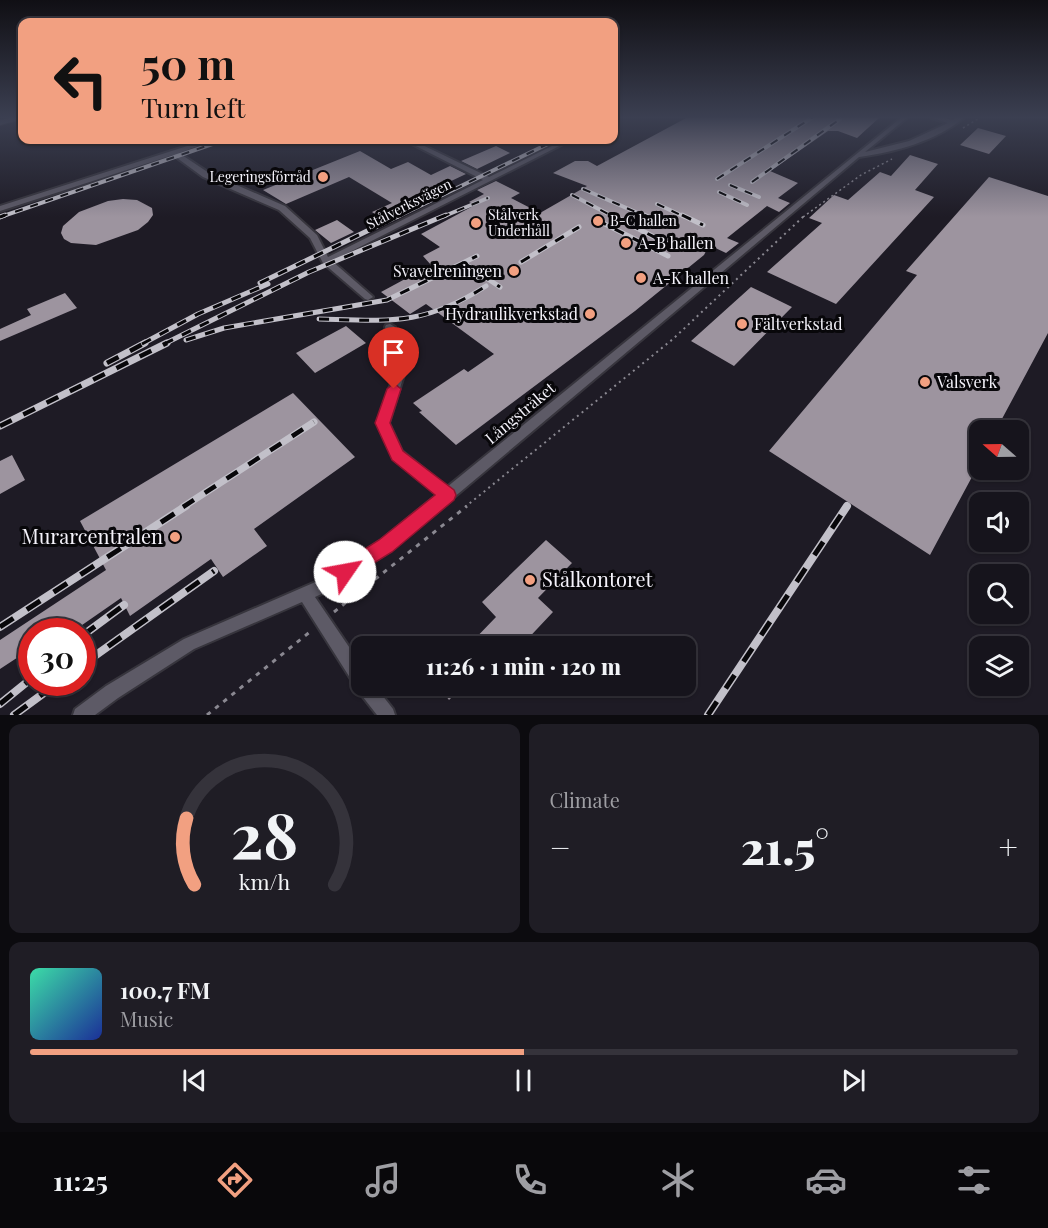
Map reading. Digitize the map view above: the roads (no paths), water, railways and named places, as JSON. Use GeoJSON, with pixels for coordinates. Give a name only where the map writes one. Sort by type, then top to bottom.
{"type":"FeatureCollection","features":[{"type":"Feature","properties":{"kind":"street"},"geometry":{"type":"LineString","coordinates":[[0,209],[179,150]]}},
{"type":"Feature","properties":{"kind":"street"},"geometry":{"type":"LineString","coordinates":[[430,150],[489,179]]}},
{"type":"Feature","properties":{"kind":"street","name":"Stålverksvägen"},"geometry":{"type":"LineString","coordinates":[[326,261],[547,150]]}},
{"type":"Feature","properties":{"kind":"street","name":"Långstråket"},"geometry":{"type":"LineString","coordinates":[[81,715],[112,692],[189,644],[325,585],[385,546],[862,150]]}},
{"type":"Feature","properties":{"kind":"street"},"geometry":{"type":"LineString","coordinates":[[856,155],[886,150]]}},
{"type":"Feature","properties":{"kind":"street"},"geometry":{"type":"LineString","coordinates":[[174,152],[206,175],[282,208],[314,237],[326,261],[368,297]]}},
{"type":"Feature","properties":{"kind":"street"},"geometry":{"type":"LineString","coordinates":[[390,327],[400,372],[383,423],[398,455],[448,495]]}},
{"type":"Feature","properties":{"kind":"street"},"geometry":{"type":"LineString","coordinates":[[305,594],[351,664]]}},
{"type":"Feature","properties":{"kind":"street"},"geometry":{"type":"LineString","coordinates":[[373,696],[387,715]]}},
{"type":"Feature","properties":{"kind":"railway"},"geometry":{"type":"LineString","coordinates":[[5,215],[0,217],[194,150]]}},
{"type":"Feature","properties":{"kind":"railway"},"geometry":{"type":"LineString","coordinates":[[397,217],[535,150]]}},
{"type":"Feature","properties":{"kind":"railway"},"geometry":{"type":"LineString","coordinates":[[717,179],[761,150]]}},
{"type":"Feature","properties":{"kind":"railway"},"geometry":{"type":"LineString","coordinates":[[752,182],[796,150]]}},
{"type":"Feature","properties":{"kind":"railway"},"geometry":{"type":"LineString","coordinates":[[730,185],[759,197]]}},
{"type":"Feature","properties":{"kind":"railway"},"geometry":{"type":"LineString","coordinates":[[583,189],[647,217]]}},
{"type":"Feature","properties":{"kind":"railway"},"geometry":{"type":"LineString","coordinates":[[719,192],[747,205]]}},
{"type":"Feature","properties":{"kind":"railway"},"geometry":{"type":"LineString","coordinates":[[572,195],[614,217]]}},
{"type":"Feature","properties":{"kind":"railway"},"geometry":{"type":"LineString","coordinates":[[442,217],[488,198]]}},
{"type":"Feature","properties":{"kind":"railway"},"geometry":{"type":"LineString","coordinates":[[657,204],[685,217]]}},
{"type":"Feature","properties":{"kind":"railway"},"geometry":{"type":"LineString","coordinates":[[260,283],[400,215]]}},
{"type":"Feature","properties":{"kind":"railway"},"geometry":{"type":"LineString","coordinates":[[164,344],[309,272],[446,215]]}},
{"type":"Feature","properties":{"kind":"railway"},"geometry":{"type":"LineString","coordinates":[[612,215],[677,249]]}},
{"type":"Feature","properties":{"kind":"railway"},"geometry":{"type":"LineString","coordinates":[[644,215],[666,225]]}},
{"type":"Feature","properties":{"kind":"railway"},"geometry":{"type":"LineString","coordinates":[[682,215],[703,225]]}},
{"type":"Feature","properties":{"kind":"railway"},"geometry":{"type":"LineString","coordinates":[[597,220],[668,256]]}},
{"type":"Feature","properties":{"kind":"railway"},"geometry":{"type":"LineString","coordinates":[[521,262],[579,227]]}},
{"type":"Feature","properties":{"kind":"railway"},"geometry":{"type":"LineString","coordinates":[[186,340],[224,328],[387,300],[477,256]]}},
{"type":"Feature","properties":{"kind":"railway"},"geometry":{"type":"LineString","coordinates":[[464,263],[500,287]]}},
{"type":"Feature","properties":{"kind":"railway"},"geometry":{"type":"LineString","coordinates":[[142,344],[198,314],[268,284]]}},
{"type":"Feature","properties":{"kind":"railway"},"geometry":{"type":"LineString","coordinates":[[319,319],[387,320],[425,315],[464,299],[486,286]]}},
{"type":"Feature","properties":{"kind":"railway"},"geometry":{"type":"LineString","coordinates":[[107,363],[145,343]]}},
{"type":"Feature","properties":{"kind":"railway"},"geometry":{"type":"LineString","coordinates":[[0,426],[167,343]]}},
{"type":"Feature","properties":{"kind":"railway"},"geometry":{"type":"LineString","coordinates":[[183,507],[314,422]]}},
{"type":"Feature","properties":{"kind":"railway"},"geometry":{"type":"LineString","coordinates":[[0,627],[186,506]]}},
{"type":"Feature","properties":{"kind":"railway"},"geometry":{"type":"LineString","coordinates":[[708,715],[847,506]]}},
{"type":"Feature","properties":{"kind":"railway"},"geometry":{"type":"LineString","coordinates":[[96,655],[214,571]]}},
{"type":"Feature","properties":{"kind":"railway"},"geometry":{"type":"LineString","coordinates":[[96,626],[124,605]]}},
{"type":"Feature","properties":{"kind":"railway"},"geometry":{"type":"LineString","coordinates":[[0,704],[18,689]]}},
{"type":"Feature","properties":{"kind":"railway"},"geometry":{"type":"LineString","coordinates":[[14,715],[40,696]]}},
{"type":"Feature","properties":{"kind":"place","name":"Legeringsförråd"},"geometry":{"type":"Point","coordinates":[323,177]}},
{"type":"Feature","properties":{"kind":"place","name":"B-C hallen"},"geometry":{"type":"Point","coordinates":[598,221]}},
{"type":"Feature","properties":{"kind":"place","name":"Stålverk Underhåll"},"geometry":{"type":"Point","coordinates":[476,223]}},
{"type":"Feature","properties":{"kind":"place","name":"A-B hallen"},"geometry":{"type":"Point","coordinates":[626,243]}},
{"type":"Feature","properties":{"kind":"place","name":"Svavelreningen"},"geometry":{"type":"Point","coordinates":[514,271]}},
{"type":"Feature","properties":{"kind":"place","name":"A-K hallen"},"geometry":{"type":"Point","coordinates":[641,278]}},
{"type":"Feature","properties":{"kind":"place","name":"Hydraulikverkstad"},"geometry":{"type":"Point","coordinates":[590,314]}},
{"type":"Feature","properties":{"kind":"place","name":"Fältverkstad"},"geometry":{"type":"Point","coordinates":[742,324]}},
{"type":"Feature","properties":{"kind":"place","name":"Valsverk"},"geometry":{"type":"Point","coordinates":[925,382]}},
{"type":"Feature","properties":{"kind":"place","name":"Murarcentralen"},"geometry":{"type":"Point","coordinates":[175,537]}},
{"type":"Feature","properties":{"kind":"place","name":"Stålkontoret"},"geometry":{"type":"Point","coordinates":[530,580]}}]}
